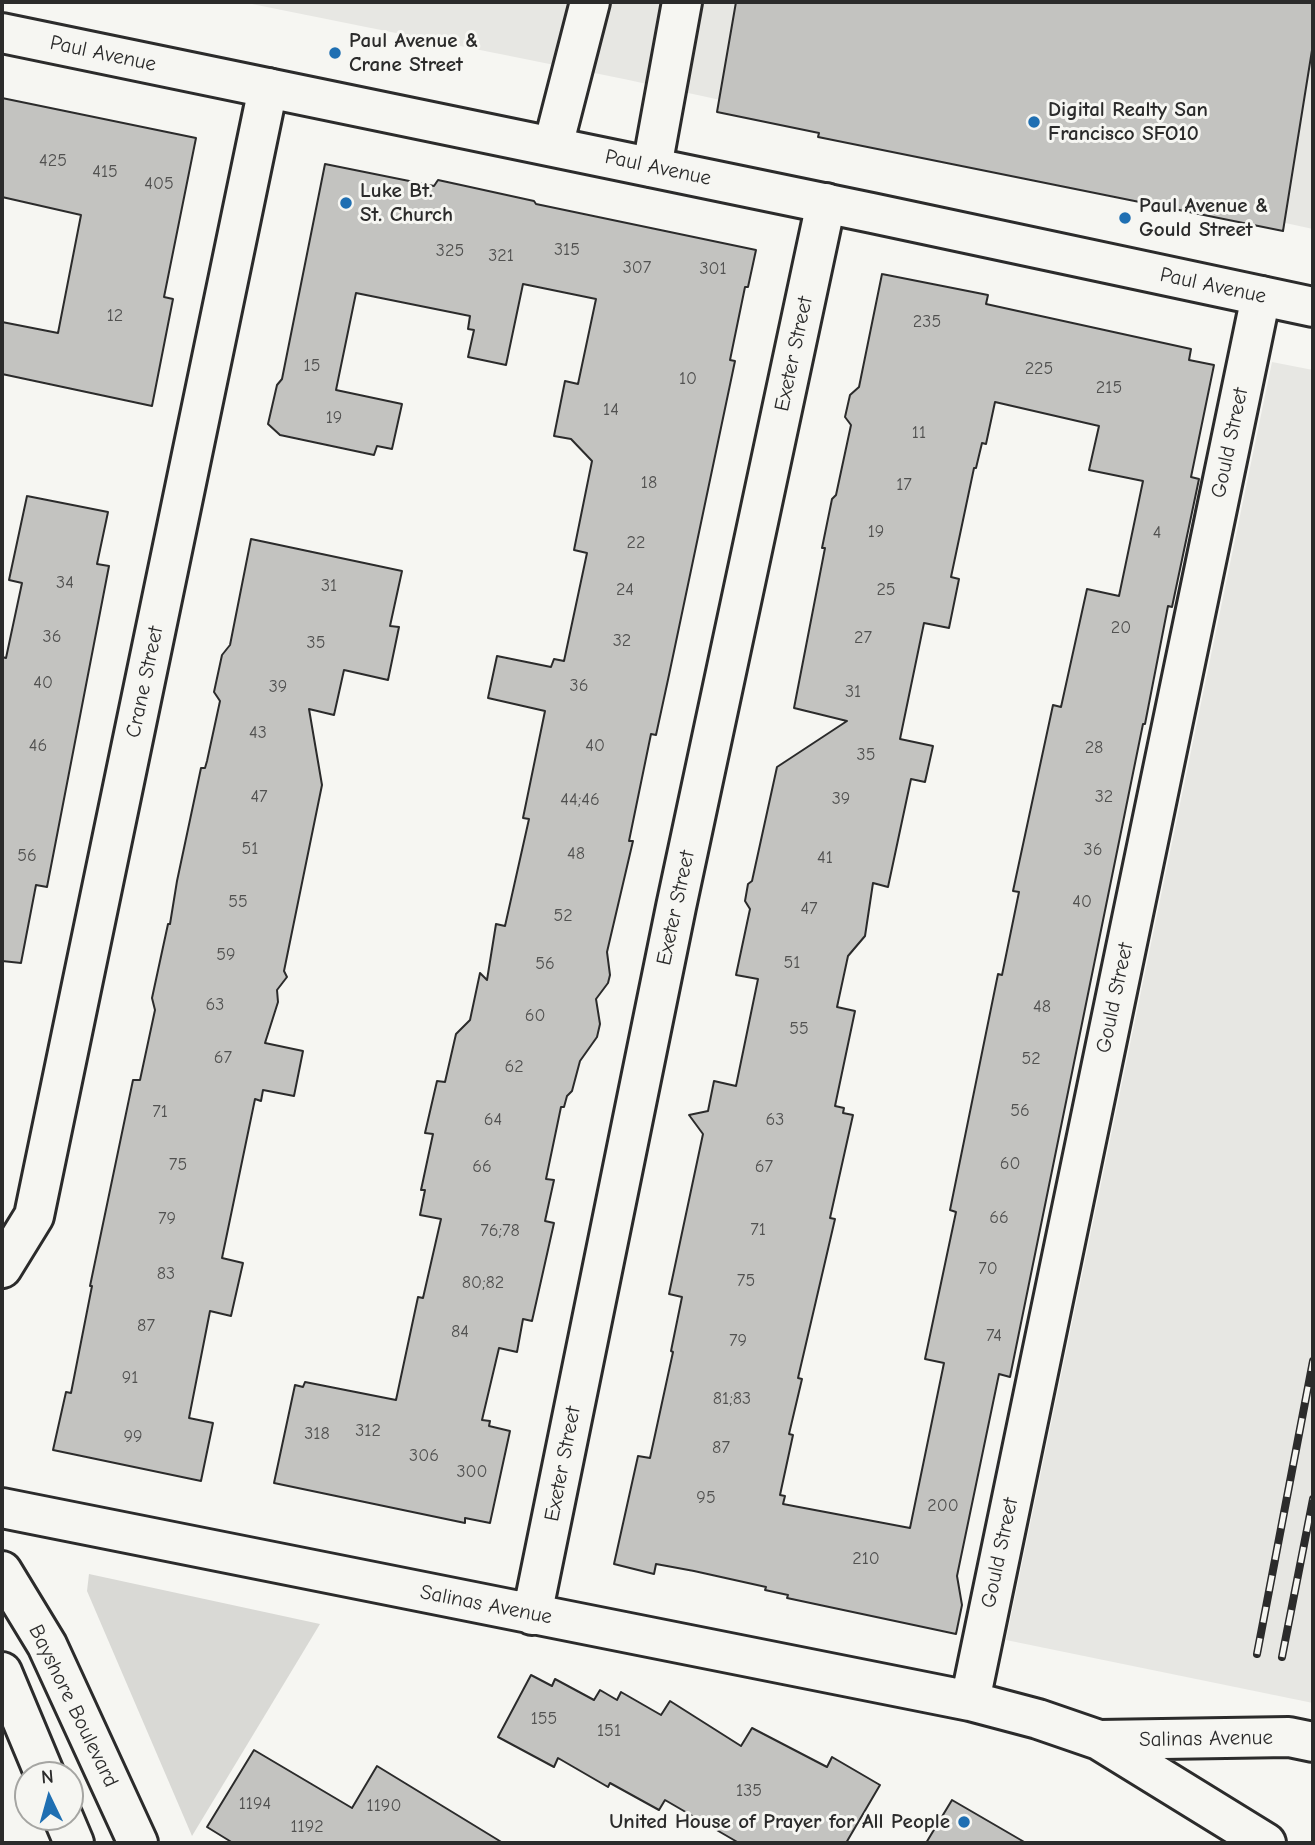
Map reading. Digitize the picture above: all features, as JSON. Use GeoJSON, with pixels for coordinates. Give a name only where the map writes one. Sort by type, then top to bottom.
{"type":"FeatureCollection","features":[{"type":"Feature","properties":{"kind":"street"},"geometry":{"type":"LineString","coordinates":[[553,146],[590,2]]}},
{"type":"Feature","properties":{"kind":"street"},"geometry":{"type":"LineString","coordinates":[[652,167],[682,2]]}},
{"type":"Feature","properties":{"kind":"street","name":"Paul Avenue"},"geometry":{"type":"LineString","coordinates":[[2,33],[826,203],[1313,307]]}},
{"type":"Feature","properties":{"kind":"street","name":"Crane Street"},"geometry":{"type":"LineString","coordinates":[[2,1268],[34,1216],[268,88]]}},
{"type":"Feature","properties":{"kind":"street","name":"Exeter Street"},"geometry":{"type":"LineString","coordinates":[[532,1615],[679,893],[826,203]]}},
{"type":"Feature","properties":{"kind":"street","name":"Gould Street"},"geometry":{"type":"LineString","coordinates":[[970,1701],[1261,296]]}},
{"type":"Feature","properties":{"kind":"street","name":"Salinas Avenue"},"geometry":{"type":"LineString","coordinates":[[2,1508],[970,1701],[1038,1719],[1099,1740],[1289,1737],[1313,1742]]}},
{"type":"Feature","properties":{"kind":"street","name":"Bayshore Boulevard"},"geometry":{"type":"LineString","coordinates":[[2,1571],[47,1645],[138,1843]]}},
{"type":"Feature","properties":{"kind":"street"},"geometry":{"type":"LineString","coordinates":[[2,1672],[39,1761]]}},
{"type":"Feature","properties":{"kind":"street"},"geometry":{"type":"LineString","coordinates":[[1099,1740],[1266,1843]]}},
{"type":"Feature","properties":{"kind":"shaded area","name":"Digital Realty San Francisco SFO10"},"geometry":{"type":"Polygon","coordinates":[[[242,2],[1313,2],[1313,229],[624,79],[242,2]]]}},
{"type":"Feature","properties":{"kind":"shaded area"},"geometry":{"type":"Polygon","coordinates":[[[1272,362],[1313,370],[1313,1703],[1006,1640],[1272,362]]]}},
{"type":"Feature","properties":{"kind":"shaded area"},"geometry":{"type":"Polygon","coordinates":[[[89,1574],[320,1624],[192,1836],[87,1591],[89,1574]]]}},
{"type":"Feature","properties":{"kind":"building","name":"Digital Realty San Francisco SFO10"},"geometry":{"type":"Polygon","coordinates":[[[736,2],[1313,2],[1313,44],[1283,231],[818,137],[819,133],[717,112],[736,2]]]}},
{"type":"Feature","properties":{"kind":"building"},"geometry":{"type":"Polygon","coordinates":[[[2,98],[196,138],[164,297],[173,299],[152,406],[2,374],[2,322],[58,333],[81,215],[2,197],[2,98]]]}},
{"type":"Feature","properties":{"kind":"building"},"geometry":{"type":"Polygon","coordinates":[[[325,164],[434,186],[438,180],[534,201],[536,204],[756,250],[748,287],[745,287],[730,360],[735,361],[669,675],[656,735],[651,734],[629,841],[633,841],[607,952],[610,975],[608,983],[596,999],[600,1024],[597,1037],[580,1061],[572,1091],[567,1096],[564,1107],[561,1107],[546,1179],[554,1180],[545,1221],[554,1223],[532,1321],[523,1319],[517,1352],[499,1348],[482,1420],[490,1421],[489,1426],[510,1431],[490,1523],[465,1518],[465,1523],[274,1483],[295,1385],[303,1387],[305,1382],[396,1400],[418,1297],[423,1298],[441,1219],[420,1215],[425,1190],[421,1190],[433,1134],[425,1133],[437,1081],[445,1082],[456,1034],[470,1020],[480,973],[487,980],[496,924],[505,926],[529,819],[523,818],[545,711],[488,698],[497,656],[551,667],[554,659],[564,661],[587,553],[574,550],[592,461],[571,439],[554,436],[565,381],[578,384],[596,299],[523,284],[506,365],[468,357],[474,330],[468,329],[470,316],[356,293],[336,390],[402,404],[392,449],[377,446],[374,455],[280,435],[268,424],[277,385],[282,379],[325,164]]]}},
{"type":"Feature","properties":{"kind":"building"},"geometry":{"type":"Polygon","coordinates":[[[882,274],[988,295],[986,304],[1191,349],[1189,360],[1214,365],[1191,477],[1199,479],[1172,607],[1168,606],[1143,724],[1010,1377],[999,1374],[957,1576],[962,1605],[956,1634],[787,1598],[788,1595],[765,1590],[766,1587],[694,1571],[656,1564],[654,1574],[614,1564],[638,1456],[650,1458],[673,1352],[671,1351],[682,1297],[669,1294],[703,1134],[689,1115],[708,1111],[714,1081],[736,1086],[758,979],[736,975],[750,909],[745,901],[748,884],[752,881],[777,767],[847,721],[794,708],[825,548],[822,548],[851,425],[845,417],[850,395],[859,387],[882,274]],[[995,402],[986,444],[982,443],[974,468],[951,577],[959,579],[949,628],[924,623],[900,739],[933,746],[925,782],[911,779],[888,887],[873,883],[865,936],[848,956],[837,1007],[855,1011],[835,1106],[844,1108],[843,1113],[853,1115],[830,1218],[835,1219],[798,1378],[802,1379],[789,1434],[793,1435],[780,1495],[785,1496],[783,1504],[910,1528],[944,1363],[925,1359],[956,1212],[950,1210],[998,974],[1002,975],[1019,892],[1013,891],[1053,705],[1061,707],[1087,589],[1119,596],[1143,481],[1089,470],[1099,426],[995,402]]]}},
{"type":"Feature","properties":{"kind":"building"},"geometry":{"type":"Polygon","coordinates":[[[27,496],[108,512],[97,564],[109,566],[47,887],[36,885],[21,963],[2,961],[2,657],[6,658],[22,583],[9,580],[27,496]]]}},
{"type":"Feature","properties":{"kind":"building"},"geometry":{"type":"Polygon","coordinates":[[[251,539],[402,571],[390,626],[399,627],[388,680],[344,670],[334,715],[309,709],[322,785],[284,971],[287,977],[277,990],[278,1002],[265,1043],[303,1051],[294,1096],[263,1090],[261,1101],[255,1099],[222,1258],[243,1263],[231,1316],[210,1311],[189,1418],[213,1423],[201,1481],[53,1450],[66,1392],[71,1393],[90,1286],[133,1080],[140,1080],[155,1010],[152,998],[170,924],[201,768],[205,768],[207,761],[220,701],[214,692],[222,655],[230,645],[251,539]]]}},
{"type":"Feature","properties":{"kind":"building"},"geometry":{"type":"Polygon","coordinates":[[[531,1675],[552,1686],[555,1679],[594,1700],[600,1690],[617,1700],[621,1692],[661,1715],[670,1701],[741,1746],[752,1728],[827,1767],[832,1757],[880,1785],[846,1843],[739,1843],[665,1800],[659,1810],[610,1783],[608,1787],[558,1758],[554,1767],[498,1737],[531,1675]]]}},
{"type":"Feature","properties":{"kind":"building"},"geometry":{"type":"Polygon","coordinates":[[[254,1750],[352,1808],[377,1766],[503,1843],[233,1843],[207,1827],[254,1750]]]}},
{"type":"Feature","properties":{"kind":"building","name":"United House of Prayer for All People"},"geometry":{"type":"Polygon","coordinates":[[[952,1800],[1026,1843],[926,1843],[952,1800]]]}},
{"type":"Feature","properties":{"kind":"railway"},"geometry":{"type":"LineString","coordinates":[[1257,1654],[1313,1361]]}},
{"type":"Feature","properties":{"kind":"railway"},"geometry":{"type":"LineString","coordinates":[[1282,1657],[1313,1499]]}},
{"type":"Feature","properties":{"kind":"place","name":"Paul Avenue & Crane Street"},"geometry":{"type":"Point","coordinates":[335,53]}},
{"type":"Feature","properties":{"kind":"place","name":"Digital Realty San Francisco SFO10"},"geometry":{"type":"Point","coordinates":[1034,122]}},
{"type":"Feature","properties":{"kind":"place","name":"Luke Bt. St. Church"},"geometry":{"type":"Point","coordinates":[346,203]}},
{"type":"Feature","properties":{"kind":"place","name":"Paul Avenue & Gould Street"},"geometry":{"type":"Point","coordinates":[1125,218]}},
{"type":"Feature","properties":{"kind":"place","name":"United House of Prayer for All People"},"geometry":{"type":"Point","coordinates":[964,1822]}}]}
